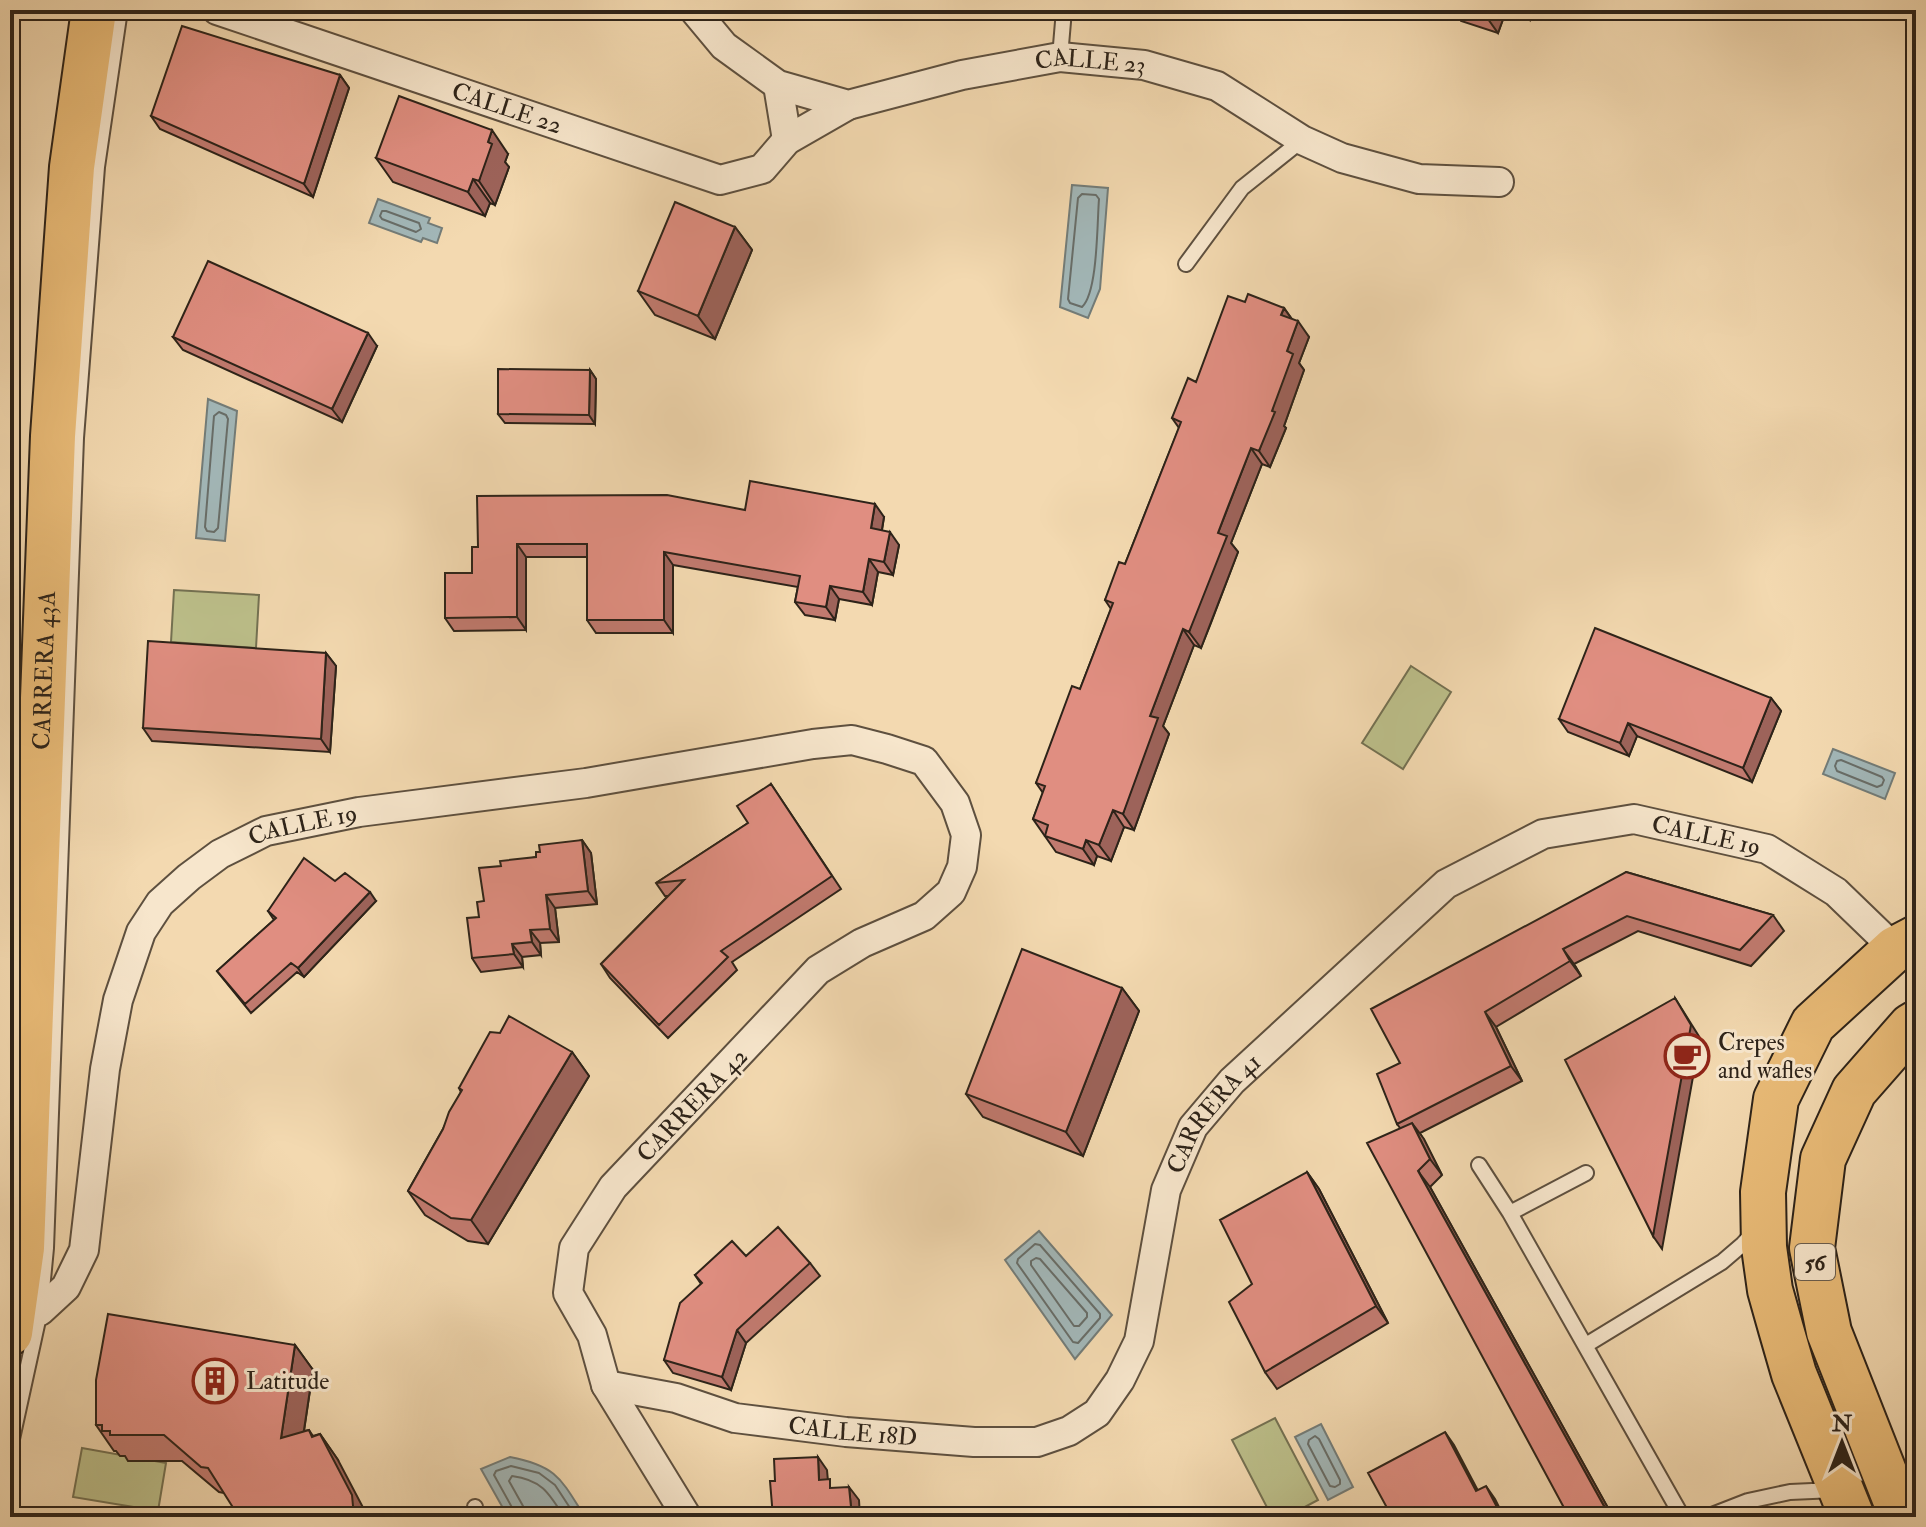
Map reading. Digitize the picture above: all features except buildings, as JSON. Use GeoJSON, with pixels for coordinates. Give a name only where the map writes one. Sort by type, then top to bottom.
{"type":"FeatureCollection","features":[{"type":"Feature","properties":{"kind":"main road","name":"CARRERA 43A"},"geometry":{"type":"LineString","coordinates":[[18,1319],[53,436],[72,167],[94,10]]}},
{"type":"Feature","properties":{"kind":"main road","name":"56"},"geometry":{"type":"LineString","coordinates":[[1846,1504],[1794,1374],[1770,1290],[1764,1247],[1763,1192],[1776,1099],[1813,1024],[1905,944]]}},
{"type":"Feature","properties":{"kind":"main road","name":"56"},"geometry":{"type":"LineString","coordinates":[[1902,1517],[1829,1332],[1812,1248],[1823,1159],[1854,1091],[1916,1023]]}},
{"type":"Feature","properties":{"kind":"street","name":"CALLE 22"},"geometry":{"type":"LineString","coordinates":[[217,10],[720,180],[762,169],[787,140],[848,105]]}},
{"type":"Feature","properties":{"kind":"street"},"geometry":{"type":"LineString","coordinates":[[694,10],[724,46],[778,85],[848,105]]}},
{"type":"Feature","properties":{"kind":"street","name":"CALLE 23"},"geometry":{"type":"LineString","coordinates":[[848,105],[962,75],[1060,57],[1144,65],[1217,86],[1302,140],[1342,158],[1419,179],[1499,182]]}},
{"type":"Feature","properties":{"kind":"street"},"geometry":{"type":"LineString","coordinates":[[778,85],[787,140]]}},
{"type":"Feature","properties":{"kind":"street","name":"CALLE 19"},"geometry":{"type":"LineString","coordinates":[[18,1319],[66,1287],[84,1250],[105,1069],[118,1000],[141,932],[160,903],[220,854],[266,831],[359,812],[586,783],[813,744],[852,740],[924,761]]}},
{"type":"Feature","properties":{"kind":"street","name":"CARRERA 42"},"geometry":{"type":"LineString","coordinates":[[687,1517],[606,1385],[592,1335],[568,1293],[574,1248],[613,1187],[818,970],[862,943],[924,916],[951,892],[962,867],[966,835],[955,803],[924,761]]}},
{"type":"Feature","properties":{"kind":"street","name":"CALLE 19"},"geometry":{"type":"LineString","coordinates":[[1446,884],[1543,834],[1634,819],[1767,849],[1836,892],[1905,944]]}},
{"type":"Feature","properties":{"kind":"street","name":"CARRERA 41"},"geometry":{"type":"LineString","coordinates":[[1097,1413],[1120,1380],[1139,1341],[1166,1190],[1193,1127],[1232,1081],[1446,884]]}},
{"type":"Feature","properties":{"kind":"street","name":"CALLE 18D"},"geometry":{"type":"LineString","coordinates":[[606,1385],[676,1398],[735,1418],[846,1432],[974,1442],[1037,1442],[1069,1431],[1097,1413]]}},
{"type":"Feature","properties":{"kind":"lane"},"geometry":{"type":"LineString","coordinates":[[10,1448],[18,1319],[46,1248],[76,438],[97,167],[120,10]]}},
{"type":"Feature","properties":{"kind":"lane"},"geometry":{"type":"LineString","coordinates":[[1060,57],[1064,10]]}},
{"type":"Feature","properties":{"kind":"lane"},"geometry":{"type":"LineString","coordinates":[[1186,264],[1242,188],[1302,140]]}},
{"type":"Feature","properties":{"kind":"lane"},"geometry":{"type":"LineString","coordinates":[[1479,1165],[1510,1213],[1680,1513],[1687,1517]]}},
{"type":"Feature","properties":{"kind":"lane"},"geometry":{"type":"LineString","coordinates":[[1510,1213],[1586,1173]]}},
{"type":"Feature","properties":{"kind":"lane"},"geometry":{"type":"LineString","coordinates":[[1586,1345],[1722,1262],[1743,1244],[1763,1220]]}},
{"type":"Feature","properties":{"kind":"lane"},"geometry":{"type":"LineString","coordinates":[[1707,1517],[1748,1501],[1790,1492],[1846,1504]]}},
{"type":"Feature","properties":{"kind":"green space"},"geometry":{"type":"Polygon","coordinates":[[[174,590],[259,595],[256,648],[171,642],[174,590]]]}},
{"type":"Feature","properties":{"kind":"green space"},"geometry":{"type":"Polygon","coordinates":[[[1411,666],[1451,692],[1403,769],[1362,743],[1411,666]]]}},
{"type":"Feature","properties":{"kind":"green space"},"geometry":{"type":"Polygon","coordinates":[[[1275,1418],[1318,1500],[1286,1517],[1272,1517],[1232,1440],[1275,1418]]]}},
{"type":"Feature","properties":{"kind":"green space"},"geometry":{"type":"Polygon","coordinates":[[[82,1448],[166,1463],[158,1511],[73,1497],[82,1448]]]}},
{"type":"Feature","properties":{"kind":"water"},"geometry":{"type":"Polygon","coordinates":[[[1072,185],[1108,188],[1100,289],[1088,318],[1060,307],[1072,185]]]}},
{"type":"Feature","properties":{"kind":"water"},"geometry":{"type":"Polygon","coordinates":[[[378,199],[430,218],[428,223],[442,228],[437,243],[423,238],[421,242],[369,223],[378,199]]]}},
{"type":"Feature","properties":{"kind":"water"},"geometry":{"type":"Polygon","coordinates":[[[208,399],[237,411],[225,541],[196,538],[208,399]]]}},
{"type":"Feature","properties":{"kind":"water"},"geometry":{"type":"Polygon","coordinates":[[[1833,749],[1895,773],[1885,799],[1823,774],[1833,749]]]}},
{"type":"Feature","properties":{"kind":"water"},"geometry":{"type":"Polygon","coordinates":[[[1039,1231],[1112,1315],[1075,1359],[1005,1260],[1039,1231]]]}},
{"type":"Feature","properties":{"kind":"water"},"geometry":{"type":"Polygon","coordinates":[[[1321,1424],[1353,1487],[1328,1500],[1295,1437],[1321,1424]]]}},
{"type":"Feature","properties":{"kind":"water"},"geometry":{"type":"Polygon","coordinates":[[[510,1457],[538,1465],[556,1476],[585,1517],[508,1517],[481,1469],[510,1457]]]}},
{"type":"Feature","properties":{"kind":"place","name":"Crepes and wafles"},"geometry":{"type":"Point","coordinates":[1687,1056]}},
{"type":"Feature","properties":{"kind":"place","name":"Latitude"},"geometry":{"type":"Point","coordinates":[215,1381]}}]}
